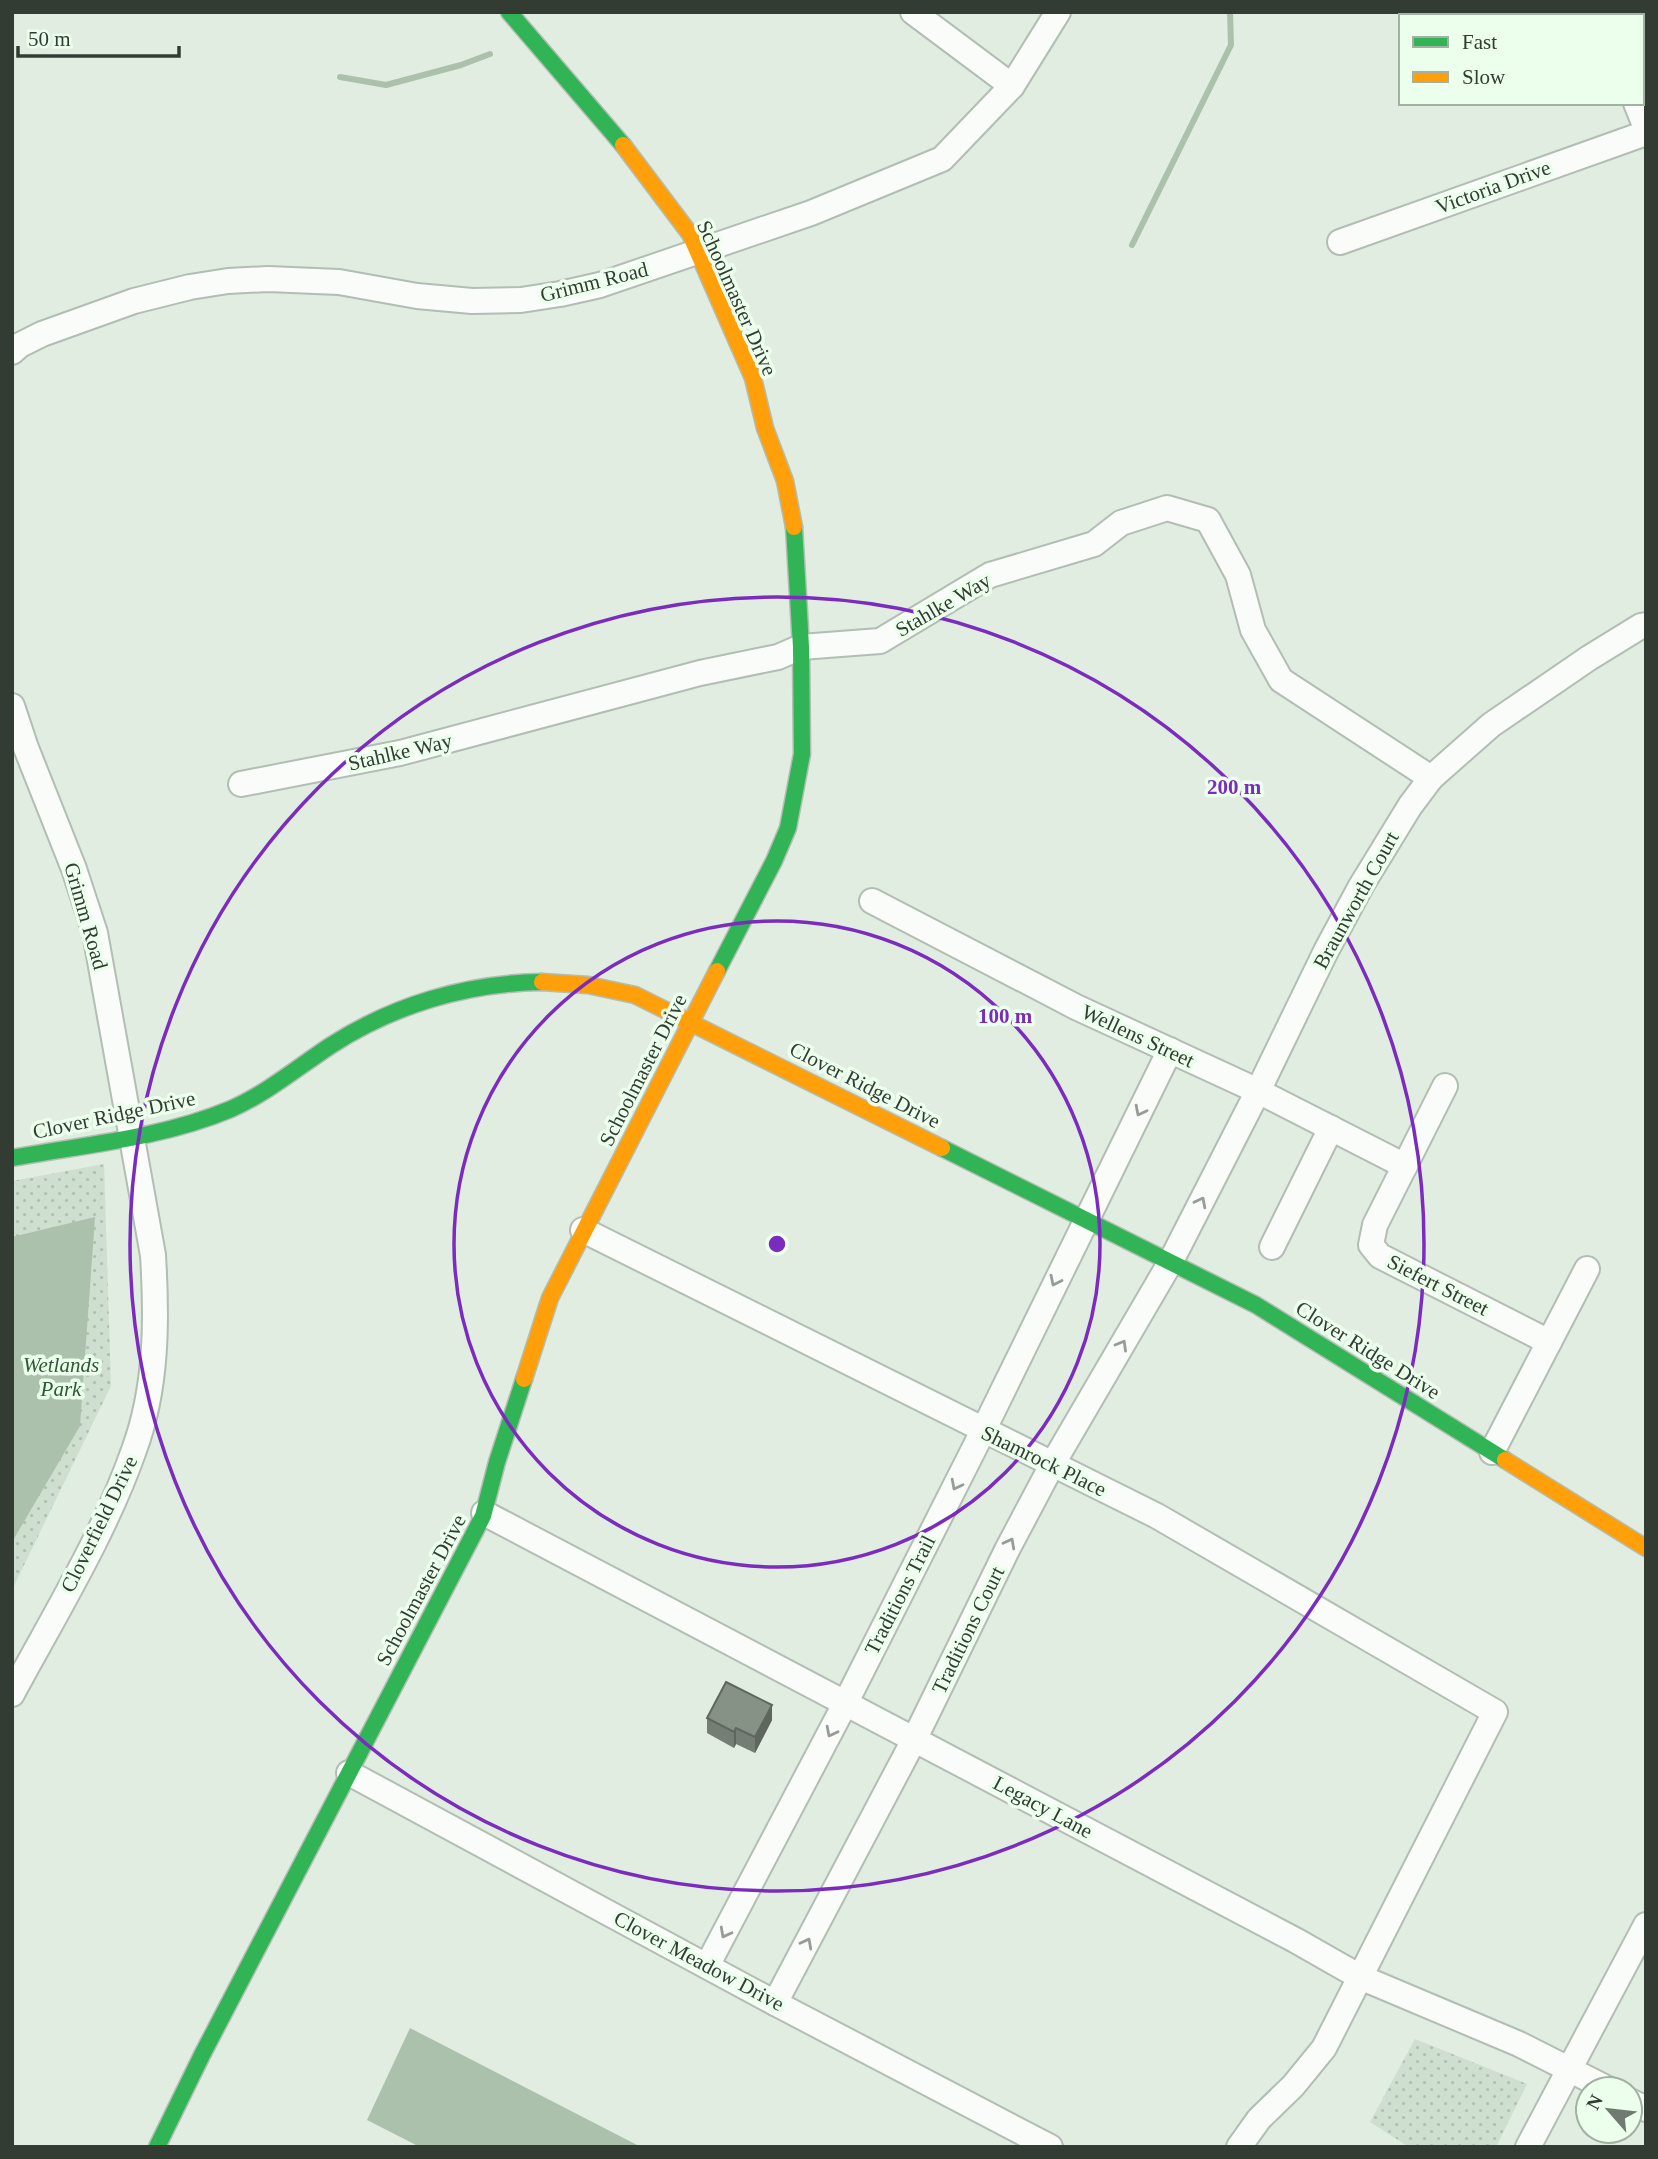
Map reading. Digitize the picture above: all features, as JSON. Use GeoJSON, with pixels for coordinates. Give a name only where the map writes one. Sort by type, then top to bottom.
{"type":"FeatureCollection","features":[{"type":"Feature","properties":{"kind":"street","name":"Schoolmaster Drive"},"geometry":{"type":"LineString","coordinates":[[157,2147],[202,2055],[484,1513],[497,1462],[550,1298],[774,861],[788,828],[802,754],[796,539],[785,481],[765,428],[753,378],[690,234],[623,145],[509,12]]}},
{"type":"Feature","properties":{"kind":"street"},"geometry":{"type":"LineString","coordinates":[[913,12],[1012,86]]}},
{"type":"Feature","properties":{"kind":"street","name":"Grimm Road"},"geometry":{"type":"LineString","coordinates":[[12,352],[42,334],[134,301],[228,281],[268,279],[339,282],[472,301],[521,300],[600,285],[811,213],[942,159],[1012,86],[1058,12]]}},
{"type":"Feature","properties":{"kind":"street"},"geometry":{"type":"LineString","coordinates":[[1637,105],[1646,130]]}},
{"type":"Feature","properties":{"kind":"street","name":"Victoria Drive"},"geometry":{"type":"LineString","coordinates":[[1340,242],[1646,130]]}},
{"type":"Feature","properties":{"kind":"street","name":"Stahlke Way"},"geometry":{"type":"LineString","coordinates":[[241,784],[400,753],[700,673],[778,657],[801,647],[880,641],[990,575],[1094,544],[1121,523],[1167,508],[1208,520],[1238,575],[1253,630],[1281,680],[1431,778]]}},
{"type":"Feature","properties":{"kind":"street","name":"Braunworth Court"},"geometry":{"type":"LineString","coordinates":[[1170,1263],[1326,951],[1361,886],[1410,806],[1431,778],[1491,726],[1588,658],[1646,625]]}},
{"type":"Feature","properties":{"kind":"street","name":"Grimm Road"},"geometry":{"type":"LineString","coordinates":[[12,706],[19,750],[74,869],[94,933],[130,1135]]}},
{"type":"Feature","properties":{"kind":"street","name":"Wellens Street"},"geometry":{"type":"LineString","coordinates":[[872,901],[1076,1007],[1258,1091],[1331,1128]]}},
{"type":"Feature","properties":{"kind":"street","name":"Clover Ridge Drive"},"geometry":{"type":"LineString","coordinates":[[12,1158],[183,1125],[231,1108],[272,1087],[342,1039],[384,1015],[431,998],[477,986],[517,983],[589,985],[635,995],[1256,1305],[1646,1548]]}},
{"type":"Feature","properties":{"kind":"street"},"geometry":{"type":"LineString","coordinates":[[1085,1220],[1170,1050]]}},
{"type":"Feature","properties":{"kind":"street","name":"Siefert Street"},"geometry":{"type":"LineString","coordinates":[[1445,1086],[1375,1225],[1371,1245],[1380,1256],[1549,1342]]}},
{"type":"Feature","properties":{"kind":"street"},"geometry":{"type":"LineString","coordinates":[[1272,1248],[1331,1128],[1405,1166]]}},
{"type":"Feature","properties":{"kind":"street","name":"Cloverfield Drive"},"geometry":{"type":"LineString","coordinates":[[12,1694],[107,1515],[135,1449],[148,1399],[155,1349],[153,1255],[130,1135]]}},
{"type":"Feature","properties":{"kind":"street","name":"Traditions Trail"},"geometry":{"type":"LineString","coordinates":[[707,1966],[846,1702],[983,1431],[1085,1220]]}},
{"type":"Feature","properties":{"kind":"street","name":"Shamrock Place"},"geometry":{"type":"LineString","coordinates":[[583,1230],[1157,1516],[1495,1712],[1360,1977]]}},
{"type":"Feature","properties":{"kind":"street","name":"Traditions Court"},"geometry":{"type":"LineString","coordinates":[[775,2003],[914,1739],[1052,1465],[1170,1263]]}},
{"type":"Feature","properties":{"kind":"street"},"geometry":{"type":"LineString","coordinates":[[1492,1452],[1587,1269]]}},
{"type":"Feature","properties":{"kind":"street","name":"Legacy Lane"},"geometry":{"type":"LineString","coordinates":[[484,1513],[846,1702],[1360,1977],[1519,2044],[1582,2075]]}},
{"type":"Feature","properties":{"kind":"street","name":"Clover Meadow Drive"},"geometry":{"type":"LineString","coordinates":[[349,1773],[775,2003],[1050,2147]]}},
{"type":"Feature","properties":{"kind":"street"},"geometry":{"type":"LineString","coordinates":[[1528,2147],[1646,1925]]}},
{"type":"Feature","properties":{"kind":"street"},"geometry":{"type":"LineString","coordinates":[[1239,2147],[1259,2119],[1293,2086],[1324,2048],[1360,1977]]}},
{"type":"Feature","properties":{"kind":"green space","name":"Wetlands Park"},"geometry":{"type":"Polygon","coordinates":[[[104,1164],[111,1386],[12,1590],[12,1181],[104,1164]]]}},
{"type":"Feature","properties":{"kind":"green space"},"geometry":{"type":"Polygon","coordinates":[[[1415,2039],[1527,2084],[1496,2147],[1409,2147],[1370,2122],[1415,2039]]]}},
{"type":"Feature","properties":{"kind":"shaded area","name":"Wetlands Park"},"geometry":{"type":"Polygon","coordinates":[[[95,1217],[80,1426],[12,1542],[12,1237],[95,1217]]]}},
{"type":"Feature","properties":{"kind":"shaded area"},"geometry":{"type":"Polygon","coordinates":[[[410,2028],[641,2147],[420,2147],[367,2120],[410,2028]]]}},
{"type":"Feature","properties":{"kind":"building"},"geometry":{"type":"Polygon","coordinates":[[[726,1682],[772,1705],[755,1737],[736,1728],[734,1732],[707,1718],[726,1682]]]}},
{"type":"Feature","properties":{"kind":"waterway"},"geometry":{"type":"LineString","coordinates":[[1132,245],[1231,45],[1230,12]]}},
{"type":"Feature","properties":{"kind":"waterway"},"geometry":{"type":"LineString","coordinates":[[340,77],[386,85],[461,65],[490,54]]}},
{"type":"Feature","properties":{"kind":"traffic: fast"},"geometry":{"type":"LineString","coordinates":[[509,12],[623,145]]}},
{"type":"Feature","properties":{"kind":"traffic: fast"},"geometry":{"type":"LineString","coordinates":[[717,971],[774,861],[788,828],[802,754],[801,647],[794,527]]}},
{"type":"Feature","properties":{"kind":"traffic: fast"},"geometry":{"type":"LineString","coordinates":[[12,1158],[123,1140],[205,1119],[244,1103],[330,1046],[405,1008],[459,992],[514,983],[542,982]]}},
{"type":"Feature","properties":{"kind":"traffic: fast"},"geometry":{"type":"LineString","coordinates":[[942,1148],[1256,1305],[1505,1460]]}},
{"type":"Feature","properties":{"kind":"traffic: fast"},"geometry":{"type":"LineString","coordinates":[[157,2147],[202,2055],[483,1516],[524,1379]]}},
{"type":"Feature","properties":{"kind":"traffic: slow"},"geometry":{"type":"LineString","coordinates":[[623,145],[690,234],[753,378],[765,428],[785,481],[794,527]]}},
{"type":"Feature","properties":{"kind":"traffic: slow"},"geometry":{"type":"LineString","coordinates":[[524,1379],[550,1298],[717,971]]}},
{"type":"Feature","properties":{"kind":"traffic: slow"},"geometry":{"type":"LineString","coordinates":[[542,982],[588,985],[635,995],[942,1148]]}},
{"type":"Feature","properties":{"kind":"traffic: slow"},"geometry":{"type":"LineString","coordinates":[[1505,1460],[1646,1548]]}}]}
